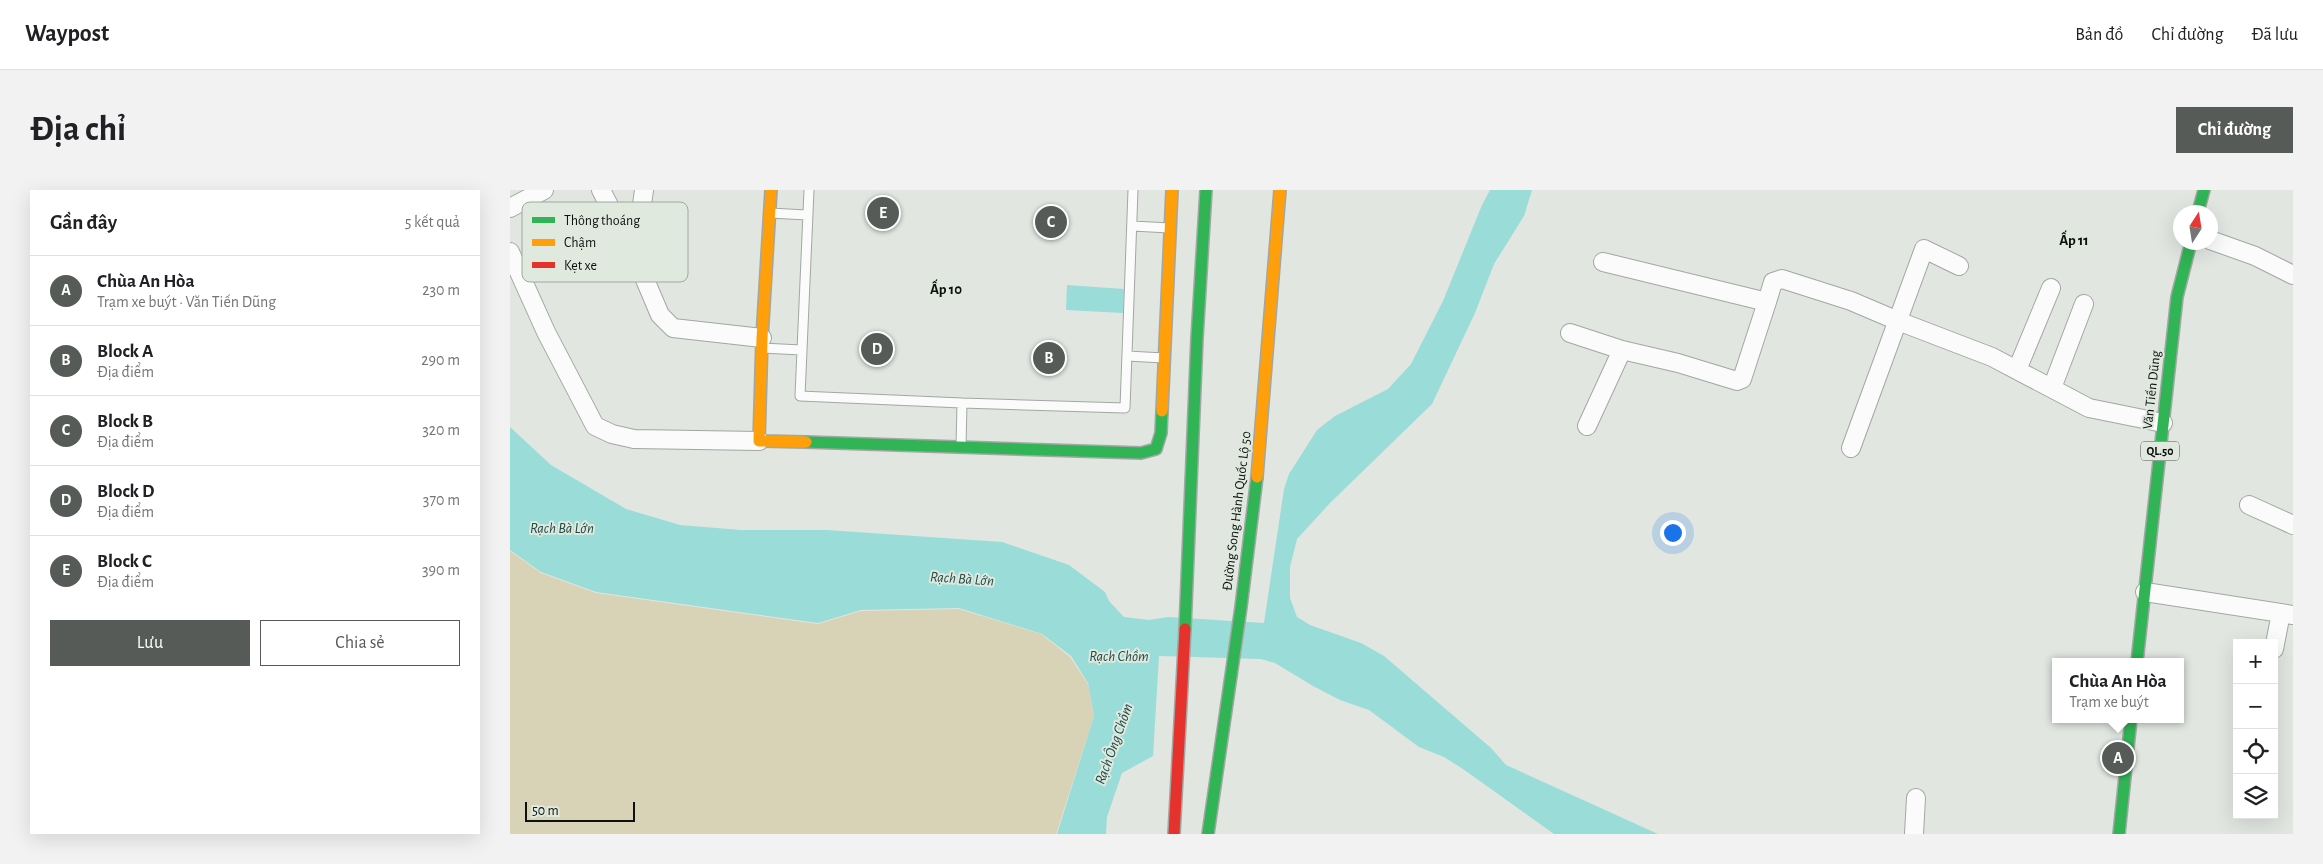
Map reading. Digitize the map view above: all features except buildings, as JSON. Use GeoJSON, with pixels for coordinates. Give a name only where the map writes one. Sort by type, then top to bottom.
{"type":"FeatureCollection","features":[{"type":"Feature","properties":{"kind":"main road"},"geometry":{"type":"LineString","coordinates":[[771,190],[762,343],[759,441],[1141,453],[1156,450],[1161,433],[1172,190]]}},
{"type":"Feature","properties":{"kind":"main road"},"geometry":{"type":"LineString","coordinates":[[1174,834],[1180,753],[1197,338],[1206,190]]}},
{"type":"Feature","properties":{"kind":"main road","name":"Đường Song Hành Quốc Lộ 50"},"geometry":{"type":"LineString","coordinates":[[1208,834],[1241,606],[1266,388],[1280,190]]}},
{"type":"Feature","properties":{"kind":"main road"},"geometry":{"type":"LineString","coordinates":[[2200,205],[2204,190]]}},
{"type":"Feature","properties":{"kind":"main road","name":"Văn Tiến Dũng"},"geometry":{"type":"LineString","coordinates":[[2137,658],[2177,297],[2189,250]]}},
{"type":"Feature","properties":{"kind":"main road"},"geometry":{"type":"LineString","coordinates":[[2119,834],[2131,723]]}},
{"type":"Feature","properties":{"kind":"street"},"geometry":{"type":"LineString","coordinates":[[510,208],[544,190]]}},
{"type":"Feature","properties":{"kind":"street"},"geometry":{"type":"LineString","coordinates":[[601,190],[607,202]]}},
{"type":"Feature","properties":{"kind":"street"},"geometry":{"type":"LineString","coordinates":[[2218,243],[2255,256],[2293,276]]}},
{"type":"Feature","properties":{"kind":"street"},"geometry":{"type":"LineString","coordinates":[[1851,448],[1924,249],[1959,266]]}},
{"type":"Feature","properties":{"kind":"street"},"geometry":{"type":"LineString","coordinates":[[510,252],[522,279]]}},
{"type":"Feature","properties":{"kind":"street"},"geometry":{"type":"LineString","coordinates":[[1603,262],[1767,302]]}},
{"type":"Feature","properties":{"kind":"street"},"geometry":{"type":"LineString","coordinates":[[1570,333],[1622,350],[1678,363],[1737,381],[1742,379],[1773,282],[1782,279],[1851,301],[1992,357],[2089,408],[2163,423]]}},
{"type":"Feature","properties":{"kind":"street"},"geometry":{"type":"LineString","coordinates":[[524,282],[546,332],[595,426],[612,434],[634,439],[759,441]]}},
{"type":"Feature","properties":{"kind":"street"},"geometry":{"type":"LineString","coordinates":[[646,282],[660,315],[673,328],[762,343]]}},
{"type":"Feature","properties":{"kind":"street"},"geometry":{"type":"LineString","coordinates":[[2017,370],[2051,288]]}},
{"type":"Feature","properties":{"kind":"street"},"geometry":{"type":"LineString","coordinates":[[2052,388],[2084,304]]}},
{"type":"Feature","properties":{"kind":"street"},"geometry":{"type":"LineString","coordinates":[[1587,426],[1622,350]]}},
{"type":"Feature","properties":{"kind":"street"},"geometry":{"type":"LineString","coordinates":[[2249,505],[2293,526]]}},
{"type":"Feature","properties":{"kind":"street"},"geometry":{"type":"LineString","coordinates":[[2145,592],[2289,611],[2278,639]]}},
{"type":"Feature","properties":{"kind":"street"},"geometry":{"type":"LineString","coordinates":[[1914,834],[1916,798]]}},
{"type":"Feature","properties":{"kind":"lane"},"geometry":{"type":"LineString","coordinates":[[809,190],[800,396],[1125,408],[1133,190]]}},
{"type":"Feature","properties":{"kind":"lane"},"geometry":{"type":"LineString","coordinates":[[770,213],[807,215]]}},
{"type":"Feature","properties":{"kind":"lane"},"geometry":{"type":"LineString","coordinates":[[1132,226],[1171,228]]}},
{"type":"Feature","properties":{"kind":"lane"},"geometry":{"type":"LineString","coordinates":[[762,343],[801,350]]}},
{"type":"Feature","properties":{"kind":"lane"},"geometry":{"type":"LineString","coordinates":[[1127,356],[1164,358]]}},
{"type":"Feature","properties":{"kind":"lane"},"geometry":{"type":"LineString","coordinates":[[961,448],[962,403]]}},
{"type":"Feature","properties":{"kind":"shaded area"},"geometry":{"type":"Polygon","coordinates":[[[510,551],[541,573],[596,593],[818,624],[861,611],[959,609],[1041,634],[1070,657],[1088,684],[1094,716],[1056,834],[510,834],[510,551]]]}},
{"type":"Feature","properties":{"kind":"water"},"geometry":{"type":"Polygon","coordinates":[[[1490,190],[1532,190],[1524,216],[1494,264],[1475,313],[1432,404],[1330,503],[1297,539],[1290,567],[1290,598],[1297,617],[1310,625],[1361,643],[1384,656],[1491,748],[1506,765],[1658,834],[1554,834],[1463,769],[1444,757],[1419,747],[1369,710],[1340,700],[1275,663],[1261,659],[1159,656],[1153,756],[1122,773],[1107,817],[1106,834],[1057,834],[1094,716],[1088,683],[1071,656],[1042,634],[959,608],[861,610],[818,623],[596,592],[541,572],[510,550],[510,427],[551,465],[626,509],[680,525],[741,530],[827,530],[1002,542],[1069,565],[1105,592],[1109,601],[1124,617],[1149,620],[1168,617],[1264,623],[1284,489],[1289,474],[1317,430],[1335,416],[1388,389],[1411,364],[1443,301],[1482,205],[1490,190]]]}},
{"type":"Feature","properties":{"kind":"water"},"geometry":{"type":"Polygon","coordinates":[[[1067,285],[1124,289],[1123,313],[1066,310],[1067,285]]]}},
{"type":"Feature","properties":{"kind":"traffic: fast"},"geometry":{"type":"LineString","coordinates":[[1185,629],[1197,338],[1206,190]]}},
{"type":"Feature","properties":{"kind":"traffic: fast"},"geometry":{"type":"LineString","coordinates":[[2200,205],[2204,190]]}},
{"type":"Feature","properties":{"kind":"traffic: fast"},"geometry":{"type":"LineString","coordinates":[[2137,658],[2177,297],[2189,250]]}},
{"type":"Feature","properties":{"kind":"traffic: fast"},"geometry":{"type":"LineString","coordinates":[[806,442],[1141,453],[1156,449],[1161,433],[1162,411]]}},
{"type":"Feature","properties":{"kind":"traffic: fast"},"geometry":{"type":"LineString","coordinates":[[1208,834],[1241,607],[1257,477]]}},
{"type":"Feature","properties":{"kind":"traffic: fast"},"geometry":{"type":"LineString","coordinates":[[2119,834],[2131,723]]}},
{"type":"Feature","properties":{"kind":"traffic: slow"},"geometry":{"type":"LineString","coordinates":[[771,190],[762,338],[759,441],[806,442]]}},
{"type":"Feature","properties":{"kind":"traffic: slow"},"geometry":{"type":"LineString","coordinates":[[1162,411],[1172,190]]}},
{"type":"Feature","properties":{"kind":"traffic: slow"},"geometry":{"type":"LineString","coordinates":[[1257,477],[1280,190]]}},
{"type":"Feature","properties":{"kind":"traffic: jam"},"geometry":{"type":"LineString","coordinates":[[1174,834],[1185,629]]}},
{"type":"Feature","properties":{"kind":"place","name":"Block C"},"geometry":{"type":"Point","coordinates":[883,213]}},
{"type":"Feature","properties":{"kind":"place","name":"Block B"},"geometry":{"type":"Point","coordinates":[1051,222]}},
{"type":"Feature","properties":{"kind":"place","name":"Block D"},"geometry":{"type":"Point","coordinates":[877,349]}},
{"type":"Feature","properties":{"kind":"place","name":"Block A"},"geometry":{"type":"Point","coordinates":[1049,358]}},
{"type":"Feature","properties":{"kind":"place","name":"Chùa An Hòa"},"geometry":{"type":"Point","coordinates":[2118,758]}},
{"type":"Feature","properties":{"kind":"district","name":"Ấp 11"},"geometry":{"type":"Point","coordinates":[2074,240]}},
{"type":"Feature","properties":{"kind":"district","name":"Ấp 10"},"geometry":{"type":"Point","coordinates":[946,289]}},
{"type":"Feature","properties":{"kind":"water label","name":"Rạch Bà Lớn"},"geometry":{"type":"Point","coordinates":[562,528]}},
{"type":"Feature","properties":{"kind":"water label","name":"Rạch Bà Lớn"},"geometry":{"type":"Point","coordinates":[962,579]}},
{"type":"Feature","properties":{"kind":"water label","name":"Rạch Chồm"},"geometry":{"type":"Point","coordinates":[1119,656]}},
{"type":"Feature","properties":{"kind":"water label","name":"Rạch Ông Chồm"},"geometry":{"type":"Point","coordinates":[1114,744]}}]}
